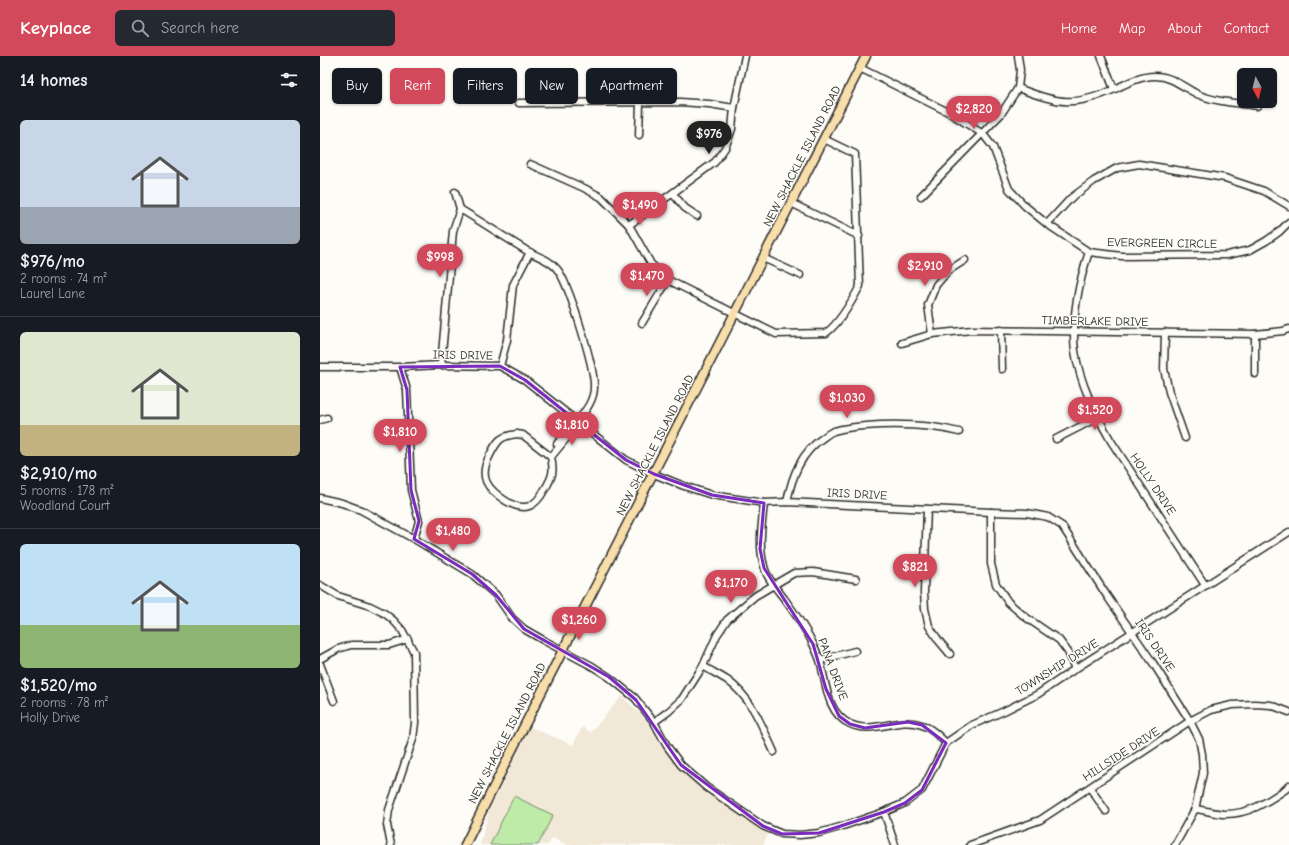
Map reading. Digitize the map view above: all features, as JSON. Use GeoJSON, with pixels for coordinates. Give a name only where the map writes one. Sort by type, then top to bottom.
{"type":"FeatureCollection","features":[{"type":"Feature","properties":{"kind":"main road","name":"NEW SHACKLE ISLAND ROAD"},"geometry":{"type":"LineString","coordinates":[[465,845],[866,56]]}},
{"type":"Feature","properties":{"kind":"street"},"geometry":{"type":"LineString","coordinates":[[628,225],[673,194],[715,162],[725,148],[732,129],[734,108],[745,56]]}},
{"type":"Feature","properties":{"kind":"street"},"geometry":{"type":"LineString","coordinates":[[921,196],[1001,114],[1018,88],[1020,70],[1018,56]]}},
{"type":"Feature","properties":{"kind":"street"},"geometry":{"type":"LineString","coordinates":[[1101,56],[1114,89]]}},
{"type":"Feature","properties":{"kind":"street","name":"EVERGREEN CIRCLE"},"geometry":{"type":"LineString","coordinates":[[860,68],[948,112],[983,134],[993,147],[1009,189],[1025,206],[1047,224],[1089,252],[1122,256],[1227,255],[1250,250],[1279,232],[1289,222]]}},
{"type":"Feature","properties":{"kind":"street"},"geometry":{"type":"LineString","coordinates":[[1018,88],[1053,100],[1070,102],[1086,100],[1126,83],[1155,76],[1170,79],[1182,84],[1197,94],[1209,98],[1237,103]]}},
{"type":"Feature","properties":{"kind":"street"},"geometry":{"type":"LineString","coordinates":[[677,102],[709,104],[734,108]]}},
{"type":"Feature","properties":{"kind":"street"},"geometry":{"type":"LineString","coordinates":[[519,103],[586,103]]}},
{"type":"Feature","properties":{"kind":"street"},"geometry":{"type":"LineString","coordinates":[[640,104],[640,135]]}},
{"type":"Feature","properties":{"kind":"street"},"geometry":{"type":"LineString","coordinates":[[530,164],[601,197],[628,225],[651,264],[668,280],[776,334],[826,332],[832,329],[852,301],[860,286],[855,154],[824,139]]}},
{"type":"Feature","properties":{"kind":"street"},"geometry":{"type":"LineString","coordinates":[[1047,224],[1071,198],[1094,181],[1117,168],[1139,164],[1225,178],[1264,191],[1289,206]]}},
{"type":"Feature","properties":{"kind":"street"},"geometry":{"type":"LineString","coordinates":[[441,365],[453,231],[460,209],[455,192]]}},
{"type":"Feature","properties":{"kind":"street"},"geometry":{"type":"LineString","coordinates":[[673,194],[685,208],[697,216]]}},
{"type":"Feature","properties":{"kind":"street"},"geometry":{"type":"LineString","coordinates":[[791,203],[859,236]]}},
{"type":"Feature","properties":{"kind":"street"},"geometry":{"type":"LineString","coordinates":[[460,209],[530,252],[547,260],[558,270],[571,297],[594,374],[594,389],[589,406],[550,456],[553,471],[550,480],[541,497],[532,505],[520,508],[514,506],[494,493],[487,484],[484,472],[487,461],[497,441],[504,437],[517,434],[523,435],[550,456]]}},
{"type":"Feature","properties":{"kind":"street"},"geometry":{"type":"LineString","coordinates":[[500,366],[507,340],[513,285],[530,252]]}},
{"type":"Feature","properties":{"kind":"street","name":"HOLLY DRIVE"},"geometry":{"type":"LineString","coordinates":[[1089,252],[1081,275],[1077,296],[1074,331],[1075,350],[1086,392],[1097,418],[1205,585]]}},
{"type":"Feature","properties":{"kind":"street"},"geometry":{"type":"LineString","coordinates":[[763,258],[800,275]]}},
{"type":"Feature","properties":{"kind":"street"},"geometry":{"type":"LineString","coordinates":[[932,334],[928,305],[936,285],[948,271],[965,260]]}},
{"type":"Feature","properties":{"kind":"street"},"geometry":{"type":"LineString","coordinates":[[642,323],[668,280]]}},
{"type":"Feature","properties":{"kind":"street","name":"TIMBERLAKE DRIVE"},"geometry":{"type":"LineString","coordinates":[[902,343],[932,334],[972,330],[1255,334],[1289,329]]}},
{"type":"Feature","properties":{"kind":"street"},"geometry":{"type":"LineString","coordinates":[[1002,330],[1002,369]]}},
{"type":"Feature","properties":{"kind":"street"},"geometry":{"type":"LineString","coordinates":[[1165,332],[1164,369],[1169,392],[1185,438]]}},
{"type":"Feature","properties":{"kind":"street"},"geometry":{"type":"LineString","coordinates":[[1255,334],[1255,374]]}},
{"type":"Feature","properties":{"kind":"street","name":"IRIS DRIVE"},"geometry":{"type":"LineString","coordinates":[[320,367],[400,367],[441,365],[500,366],[525,380],[626,460],[654,474],[712,495],[764,503],[787,502],[1027,513],[1048,517],[1062,526],[1153,663],[1190,721],[1199,739],[1202,754],[1203,773],[1195,809],[1175,845]]}},
{"type":"Feature","properties":{"kind":"street"},"geometry":{"type":"LineString","coordinates":[[400,367],[407,390],[411,490],[419,521],[414,539]]}},
{"type":"Feature","properties":{"kind":"street"},"geometry":{"type":"LineString","coordinates":[[320,420],[327,418]]}},
{"type":"Feature","properties":{"kind":"street"},"geometry":{"type":"LineString","coordinates":[[1056,439],[1097,418]]}},
{"type":"Feature","properties":{"kind":"street"},"geometry":{"type":"LineString","coordinates":[[787,502],[791,483],[799,463],[816,442],[832,431],[856,426],[913,425],[940,427],[959,432]]}},
{"type":"Feature","properties":{"kind":"street","name":"TOWNSHIP DRIVE"},"geometry":{"type":"LineString","coordinates":[[320,498],[342,503],[361,510],[414,539],[472,574],[496,595],[512,618],[524,628],[543,640],[592,665],[636,700],[654,722],[667,746],[681,765],[706,787],[763,826],[782,834],[800,835],[819,833],[884,812],[905,803],[922,790],[946,743],[972,725],[1038,694],[1074,669],[1289,532]]}},
{"type":"Feature","properties":{"kind":"street","name":"PANA DRIVE"},"geometry":{"type":"LineString","coordinates":[[764,503],[760,549],[764,568],[773,584],[804,627],[813,644],[820,660],[826,689],[833,706],[840,716],[850,724],[865,728],[908,722],[922,725],[935,733],[946,743]]}},
{"type":"Feature","properties":{"kind":"street"},"geometry":{"type":"LineString","coordinates":[[927,509],[924,609],[929,626],[950,654]]}},
{"type":"Feature","properties":{"kind":"street"},"geometry":{"type":"LineString","coordinates":[[991,512],[991,564],[996,584],[1008,602],[1024,616],[1059,640],[1068,652],[1074,669]]}},
{"type":"Feature","properties":{"kind":"street"},"geometry":{"type":"LineString","coordinates":[[654,722],[682,699],[703,666],[717,635],[727,620],[755,596],[794,573],[813,572],[856,579]]}},
{"type":"Feature","properties":{"kind":"street"},"geometry":{"type":"LineString","coordinates":[[320,585],[338,596],[370,606],[384,613],[402,630],[414,652],[415,713],[413,738],[389,810],[387,825],[391,845]]}},
{"type":"Feature","properties":{"kind":"street"},"geometry":{"type":"LineString","coordinates":[[320,659],[338,649],[351,645],[390,645],[408,639]]}},
{"type":"Feature","properties":{"kind":"street"},"geometry":{"type":"LineString","coordinates":[[820,660],[855,651]]}},
{"type":"Feature","properties":{"kind":"street"},"geometry":{"type":"LineString","coordinates":[[320,664],[334,701]]}},
{"type":"Feature","properties":{"kind":"street"},"geometry":{"type":"LineString","coordinates":[[703,666],[739,690],[749,702],[758,717],[774,752]]}},
{"type":"Feature","properties":{"kind":"street","name":"HILLSIDE DRIVE"},"geometry":{"type":"LineString","coordinates":[[970,845],[1040,820],[1190,721],[1211,710],[1232,705],[1271,705],[1289,712]]}},
{"type":"Feature","properties":{"kind":"street"},"geometry":{"type":"LineString","coordinates":[[1195,809],[1223,814],[1243,812],[1265,803],[1289,786]]}},
{"type":"Feature","properties":{"kind":"street"},"geometry":{"type":"LineString","coordinates":[[1090,788],[1106,811]]}},
{"type":"Feature","properties":{"kind":"street"},"geometry":{"type":"LineString","coordinates":[[884,812],[895,845]]}},
{"type":"Feature","properties":{"kind":"highlighted area"},"geometry":{"type":"Polygon","coordinates":[[[500,366],[525,380],[626,460],[654,474],[712,495],[764,503],[760,549],[764,568],[813,644],[826,689],[839,716],[850,724],[865,728],[908,722],[922,725],[946,743],[922,790],[905,803],[884,812],[819,833],[782,834],[763,826],[681,765],[636,700],[609,677],[524,629],[496,595],[472,574],[414,539],[419,521],[411,490],[407,390],[400,367],[500,366]]]}},
{"type":"Feature","properties":{"kind":"shaded area"},"geometry":{"type":"Polygon","coordinates":[[[622,696],[645,719],[669,755],[686,774],[721,802],[769,832],[763,845],[568,845],[552,838],[548,845],[480,845],[489,811],[530,727],[573,745],[582,727],[591,732],[622,696]]]}},
{"type":"Feature","properties":{"kind":"green space"},"geometry":{"type":"Polygon","coordinates":[[[514,796],[553,815],[538,845],[490,845],[514,796]]]}}]}
